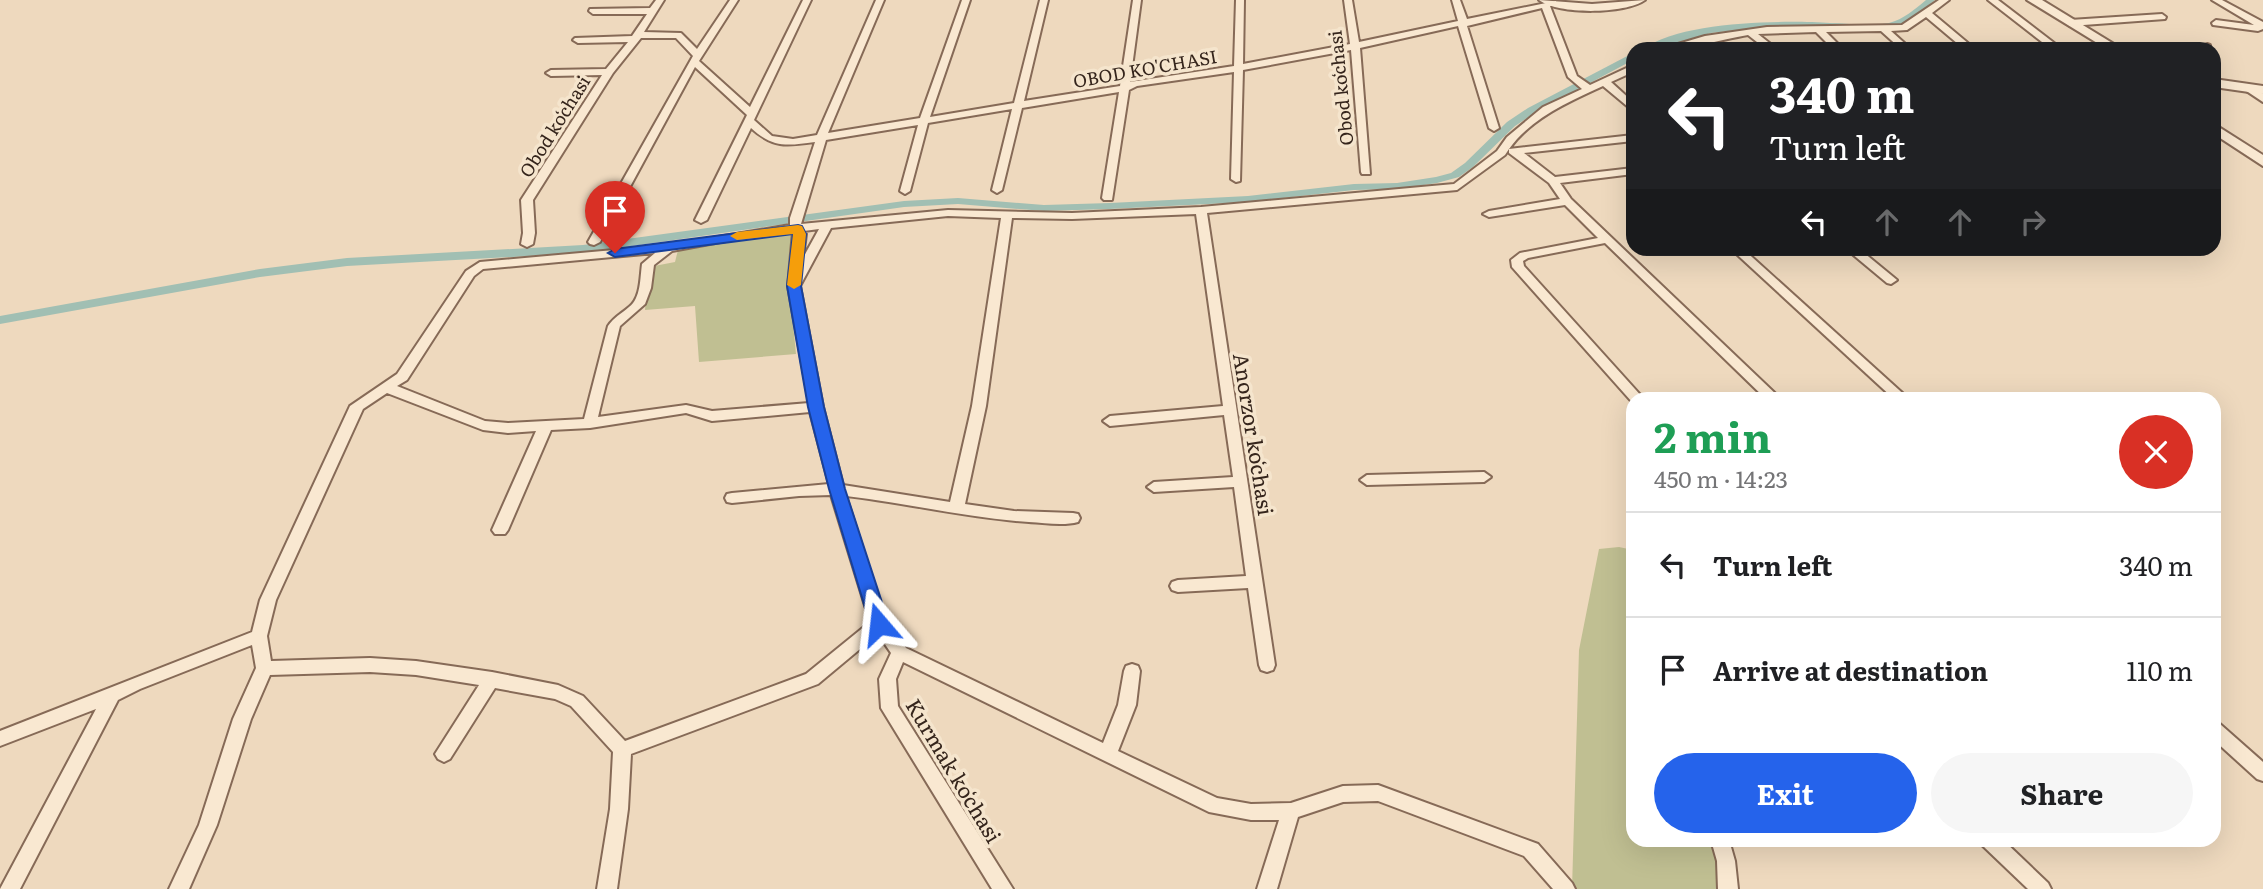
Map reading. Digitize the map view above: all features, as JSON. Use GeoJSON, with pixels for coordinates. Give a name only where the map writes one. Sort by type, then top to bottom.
{"type":"FeatureCollection","features":[{"type":"Feature","properties":{"kind":"street"},"geometry":{"type":"LineString","coordinates":[[594,242],[696,58],[734,0]]}},
{"type":"Feature","properties":{"kind":"street"},"geometry":{"type":"LineString","coordinates":[[701,220],[807,0]]}},
{"type":"Feature","properties":{"kind":"street"},"geometry":{"type":"LineString","coordinates":[[880,0],[822,136],[796,224],[800,234],[794,286],[816,407],[837,489],[879,624],[900,653],[1215,806],[1251,812],[1291,811],[1343,794],[1378,793],[1531,850],[1565,889]]}},
{"type":"Feature","properties":{"kind":"street"},"geometry":{"type":"LineString","coordinates":[[905,191],[924,120],[966,0]]}},
{"type":"Feature","properties":{"kind":"street"},"geometry":{"type":"LineString","coordinates":[[997,190],[1044,0]]}},
{"type":"Feature","properties":{"kind":"street"},"geometry":{"type":"LineString","coordinates":[[1108,198],[1138,0]]}},
{"type":"Feature","properties":{"kind":"street"},"geometry":{"type":"LineString","coordinates":[[1236,178],[1240,0]]}},
{"type":"Feature","properties":{"kind":"street","name":"Obod koʻchasi"},"geometry":{"type":"LineString","coordinates":[[1348,0],[1355,46],[1366,172]]}},
{"type":"Feature","properties":{"kind":"street"},"geometry":{"type":"LineString","coordinates":[[1455,0],[1494,128]]}},
{"type":"Feature","properties":{"kind":"street"},"geometry":{"type":"LineString","coordinates":[[1590,90],[1575,80],[1548,3],[1592,8],[1639,0]]}},
{"type":"Feature","properties":{"kind":"street"},"geometry":{"type":"LineString","coordinates":[[1695,42],[1749,32],[1905,28],[1945,0]]}},
{"type":"Feature","properties":{"kind":"street"},"geometry":{"type":"LineString","coordinates":[[1992,0],[2048,42]]}},
{"type":"Feature","properties":{"kind":"street"},"geometry":{"type":"LineString","coordinates":[[2033,0],[2104,42]]}},
{"type":"Feature","properties":{"kind":"street"},"geometry":{"type":"LineString","coordinates":[[2216,0],[2263,26],[2258,28],[2216,23]]}},
{"type":"Feature","properties":{"kind":"street","name":"OBOD KO'CHASI"},"geometry":{"type":"LineString","coordinates":[[750,116],[762,135],[779,142],[822,136],[1239,68],[1463,24],[1548,3]]}},
{"type":"Feature","properties":{"kind":"street"},"geometry":{"type":"LineString","coordinates":[[593,11],[654,5]]}},
{"type":"Feature","properties":{"kind":"street","name":"Obod koʻchasi"},"geometry":{"type":"LineString","coordinates":[[527,244],[530,236],[526,216],[527,200],[609,72],[636,37],[654,5]]}},
{"type":"Feature","properties":{"kind":"street"},"geometry":{"type":"LineString","coordinates":[[1927,14],[1961,42]]}},
{"type":"Feature","properties":{"kind":"street"},"geometry":{"type":"LineString","coordinates":[[2070,23],[2162,17]]}},
{"type":"Feature","properties":{"kind":"street"},"geometry":{"type":"LineString","coordinates":[[1818,29],[1831,42]]}},
{"type":"Feature","properties":{"kind":"street"},"geometry":{"type":"LineString","coordinates":[[1885,30],[1898,42]]}},
{"type":"Feature","properties":{"kind":"street"},"geometry":{"type":"LineString","coordinates":[[1749,32],[1763,42]]}},
{"type":"Feature","properties":{"kind":"street"},"geometry":{"type":"LineString","coordinates":[[578,40],[678,35],[750,116]]}},
{"type":"Feature","properties":{"kind":"street"},"geometry":{"type":"LineString","coordinates":[[551,73],[609,72]]}},
{"type":"Feature","properties":{"kind":"street"},"geometry":{"type":"LineString","coordinates":[[179,889],[208,825],[242,719],[264,668],[259,636],[268,600],[357,406],[402,377],[470,274],[480,266],[670,248],[796,224],[826,226],[948,213],[1072,216],[1201,210],[1457,187],[1502,153],[1511,139],[1547,109],[1626,72]]}},
{"type":"Feature","properties":{"kind":"street"},"geometry":{"type":"LineString","coordinates":[[1606,83],[1626,102]]}},
{"type":"Feature","properties":{"kind":"street"},"geometry":{"type":"LineString","coordinates":[[2221,84],[2263,90]]}},
{"type":"Feature","properties":{"kind":"street"},"geometry":{"type":"LineString","coordinates":[[2248,88],[2263,99]]}},
{"type":"Feature","properties":{"kind":"street"},"geometry":{"type":"LineString","coordinates":[[2221,133],[2263,162]]}},
{"type":"Feature","properties":{"kind":"street"},"geometry":{"type":"LineString","coordinates":[[1502,153],[1626,139]]}},
{"type":"Feature","properties":{"kind":"street"},"geometry":{"type":"LineString","coordinates":[[1620,140],[1626,145]]}},
{"type":"Feature","properties":{"kind":"street"},"geometry":{"type":"LineString","coordinates":[[1515,151],[1553,181],[1567,201],[1626,256]]}},
{"type":"Feature","properties":{"kind":"street"},"geometry":{"type":"LineString","coordinates":[[1553,181],[1626,172]]}},
{"type":"Feature","properties":{"kind":"street"},"geometry":{"type":"LineString","coordinates":[[1489,214],[1567,201]]}},
{"type":"Feature","properties":{"kind":"street","name":"Anorzor koʻchasi"},"geometry":{"type":"LineString","coordinates":[[1201,210],[1267,665]]}},
{"type":"Feature","properties":{"kind":"street"},"geometry":{"type":"LineString","coordinates":[[956,509],[979,406],[1007,215]]}},
{"type":"Feature","properties":{"kind":"street"},"geometry":{"type":"LineString","coordinates":[[794,286],[826,226]]}},
{"type":"Feature","properties":{"kind":"street"},"geometry":{"type":"LineString","coordinates":[[1609,239],[1524,255],[1517,260],[1518,267],[1631,392]]}},
{"type":"Feature","properties":{"kind":"street"},"geometry":{"type":"LineString","coordinates":[[590,423],[614,326],[618,319],[637,307],[648,264],[670,248]]}},
{"type":"Feature","properties":{"kind":"street"},"geometry":{"type":"LineString","coordinates":[[1626,256],[1766,392]]}},
{"type":"Feature","properties":{"kind":"street"},"geometry":{"type":"LineString","coordinates":[[1744,256],[1894,392]]}},
{"type":"Feature","properties":{"kind":"street"},"geometry":{"type":"LineString","coordinates":[[1860,256],[1891,280]]}},
{"type":"Feature","properties":{"kind":"street"},"geometry":{"type":"LineString","coordinates":[[388,388],[483,425],[545,427],[686,409],[712,416],[816,407]]}},
{"type":"Feature","properties":{"kind":"street"},"geometry":{"type":"LineString","coordinates":[[1110,421],[1230,410]]}},
{"type":"Feature","properties":{"kind":"street"},"geometry":{"type":"LineString","coordinates":[[500,530],[545,427]]}},
{"type":"Feature","properties":{"kind":"street"},"geometry":{"type":"LineString","coordinates":[[1367,480],[1484,477]]}},
{"type":"Feature","properties":{"kind":"street"},"geometry":{"type":"LineString","coordinates":[[1154,487],[1241,482]]}},
{"type":"Feature","properties":{"kind":"street"},"geometry":{"type":"LineString","coordinates":[[732,498],[837,489],[956,509],[1042,519],[1073,518]]}},
{"type":"Feature","properties":{"kind":"street"},"geometry":{"type":"LineString","coordinates":[[1178,586],[1255,582]]}},
{"type":"Feature","properties":{"kind":"street"},"geometry":{"type":"LineString","coordinates":[[622,750],[812,680],[879,624]]}},
{"type":"Feature","properties":{"kind":"street"},"geometry":{"type":"LineString","coordinates":[[0,739],[259,636]]}},
{"type":"Feature","properties":{"kind":"street","name":"Kurmak koʻchasi"},"geometry":{"type":"LineString","coordinates":[[900,653],[887,672],[890,708],[1003,889]]}},
{"type":"Feature","properties":{"kind":"street"},"geometry":{"type":"LineString","coordinates":[[264,668],[370,665],[492,680],[558,692],[577,701],[622,750],[619,809],[607,889]]}},
{"type":"Feature","properties":{"kind":"street"},"geometry":{"type":"LineString","coordinates":[[1108,754],[1127,705],[1132,671]]}},
{"type":"Feature","properties":{"kind":"street"},"geometry":{"type":"LineString","coordinates":[[444,754],[492,680]]}},
{"type":"Feature","properties":{"kind":"street"},"geometry":{"type":"LineString","coordinates":[[10,889],[112,695]]}},
{"type":"Feature","properties":{"kind":"street"},"geometry":{"type":"LineString","coordinates":[[2221,735],[2263,773]]}},
{"type":"Feature","properties":{"kind":"street"},"geometry":{"type":"LineString","coordinates":[[1267,889],[1291,811]]}},
{"type":"Feature","properties":{"kind":"street"},"geometry":{"type":"LineString","coordinates":[[1722,847],[1728,889]]}},
{"type":"Feature","properties":{"kind":"street"},"geometry":{"type":"LineString","coordinates":[[1997,847],[2041,889]]}},
{"type":"Feature","properties":{"kind":"shaded area"},"geometry":{"type":"Polygon","coordinates":[[[793,235],[789,283],[796,354],[699,362],[695,306],[645,310],[649,267],[675,262],[678,250],[762,236],[793,235]]]}},
{"type":"Feature","properties":{"kind":"shaded area"},"geometry":{"type":"Polygon","coordinates":[[[1626,548],[1626,847],[1731,847],[1734,870],[1730,889],[1572,889],[1579,650],[1599,549],[1626,548]]]}},
{"type":"Feature","properties":{"kind":"waterway"},"geometry":{"type":"LineString","coordinates":[[1666,42],[1733,27],[1883,27],[1905,20],[1931,0]]}},
{"type":"Feature","properties":{"kind":"waterway"},"geometry":{"type":"LineString","coordinates":[[0,320],[260,273],[347,262],[583,249],[904,204],[958,201],[1044,208],[1110,206],[1248,199],[1437,180],[1455,175],[1469,165],[1511,124],[1532,110],[1626,60]]}},
{"type":"Feature","properties":{"kind":"slow traffic"},"geometry":{"type":"LineString","coordinates":[[737,236],[798,229],[800,234],[794,285]]}},
{"type":"Feature","properties":{"kind":"route"},"geometry":{"type":"LineString","coordinates":[[615,253],[670,248],[753,233],[798,229],[800,234],[794,286],[816,407],[837,489],[879,624]]}}]}
